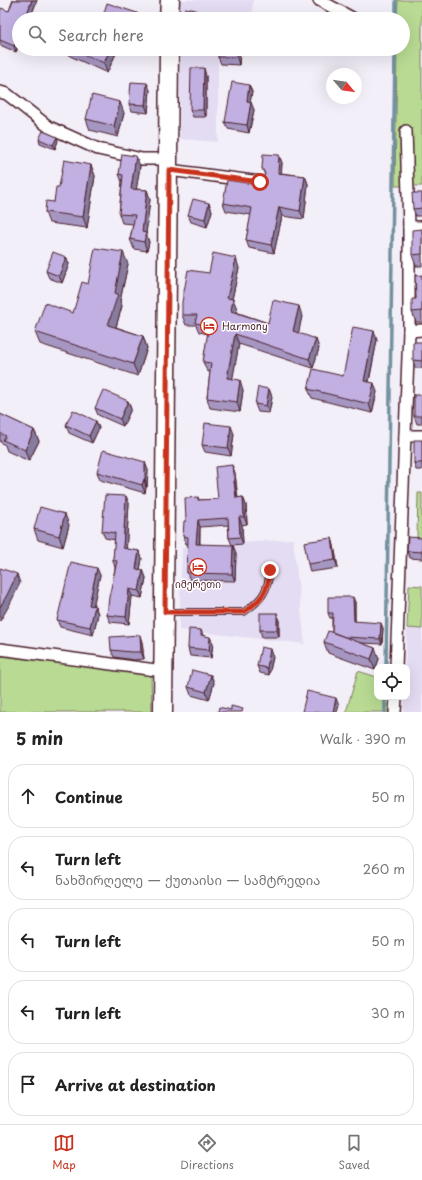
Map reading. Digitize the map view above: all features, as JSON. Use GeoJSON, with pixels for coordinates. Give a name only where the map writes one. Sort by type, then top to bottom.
{"type":"FeatureCollection","features":[{"type":"Feature","properties":{"kind":"main road"},"geometry":{"type":"LineString","coordinates":[[169,12],[170,0]]}},
{"type":"Feature","properties":{"kind":"main road"},"geometry":{"type":"LineString","coordinates":[[163,712],[169,56]]}},
{"type":"Feature","properties":{"kind":"street"},"geometry":{"type":"LineString","coordinates":[[320,0],[341,12]]}},
{"type":"Feature","properties":{"kind":"street"},"geometry":{"type":"LineString","coordinates":[[0,92],[7,94],[49,127],[98,149],[169,165],[260,182]]}},
{"type":"Feature","properties":{"kind":"street"},"geometry":{"type":"LineString","coordinates":[[396,664],[409,331],[409,227],[406,131]]}},
{"type":"Feature","properties":{"kind":"street"},"geometry":{"type":"LineString","coordinates":[[409,227],[422,227]]}},
{"type":"Feature","properties":{"kind":"street"},"geometry":{"type":"LineString","coordinates":[[409,331],[422,330]]}},
{"type":"Feature","properties":{"kind":"street"},"geometry":{"type":"LineString","coordinates":[[405,436],[422,436]]}},
{"type":"Feature","properties":{"kind":"street"},"geometry":{"type":"LineString","coordinates":[[0,649],[163,671]]}},
{"type":"Feature","properties":{"kind":"street"},"geometry":{"type":"LineString","coordinates":[[395,712],[396,700]]}},
{"type":"Feature","properties":{"kind":"lane"},"geometry":{"type":"LineString","coordinates":[[165,612],[244,612],[254,606],[263,596],[269,582],[270,570]]}},
{"type":"Feature","properties":{"kind":"shaded area"},"geometry":{"type":"Polygon","coordinates":[[[179,0],[253,0],[252,12],[179,12],[179,0]]]}},
{"type":"Feature","properties":{"kind":"shaded area"},"geometry":{"type":"Polygon","coordinates":[[[180,56],[218,56],[218,142],[180,139],[180,56]]]}},
{"type":"Feature","properties":{"kind":"shaded area"},"geometry":{"type":"Polygon","coordinates":[[[293,539],[305,644],[179,630],[182,548],[293,539]]]}},
{"type":"Feature","properties":{"kind":"shaded area"},"geometry":{"type":"Polygon","coordinates":[[[407,628],[422,629],[422,712],[404,712],[404,700],[410,700],[410,664],[405,664],[407,628]]]}},
{"type":"Feature","properties":{"kind":"green space"},"geometry":{"type":"Polygon","coordinates":[[[398,0],[422,0],[422,186],[395,186],[397,56],[410,56],[410,12],[397,12],[398,0]]]}},
{"type":"Feature","properties":{"kind":"green space"},"geometry":{"type":"Polygon","coordinates":[[[418,493],[422,493],[422,538],[417,538],[418,493]]]}},
{"type":"Feature","properties":{"kind":"green space"},"geometry":{"type":"Polygon","coordinates":[[[409,585],[422,586],[422,629],[407,628],[409,585]]]}},
{"type":"Feature","properties":{"kind":"green space"},"geometry":{"type":"Polygon","coordinates":[[[0,656],[151,673],[152,712],[0,712],[0,656]]]}},
{"type":"Feature","properties":{"kind":"green space"},"geometry":{"type":"Polygon","coordinates":[[[358,671],[374,676],[374,700],[393,700],[393,712],[346,712],[358,671]]]}},
{"type":"Feature","properties":{"kind":"building"},"geometry":{"type":"Polygon","coordinates":[[[13,0],[32,0],[28,12],[12,12],[12,45],[0,40],[1,8],[9,11],[13,0]]]}},
{"type":"Feature","properties":{"kind":"building"},"geometry":{"type":"Polygon","coordinates":[[[107,3],[134,12],[104,12],[107,3]]]}},
{"type":"Feature","properties":{"kind":"building"},"geometry":{"type":"Polygon","coordinates":[[[185,8],[196,10],[196,12],[185,12],[185,8]]]}},
{"type":"Feature","properties":{"kind":"building"},"geometry":{"type":"Polygon","coordinates":[[[88,56],[107,56],[104,63],[88,56]]]}},
{"type":"Feature","properties":{"kind":"building"},"geometry":{"type":"Polygon","coordinates":[[[218,56],[237,56],[237,57],[218,56]]]}},
{"type":"Feature","properties":{"kind":"building"},"geometry":{"type":"Polygon","coordinates":[[[191,68],[204,68],[203,110],[190,110],[191,68]]]}},
{"type":"Feature","properties":{"kind":"building"},"geometry":{"type":"Polygon","coordinates":[[[131,82],[147,83],[145,105],[129,104],[131,82]]]}},
{"type":"Feature","properties":{"kind":"building"},"geometry":{"type":"Polygon","coordinates":[[[232,82],[249,85],[247,101],[251,102],[247,125],[225,122],[232,82]]]}},
{"type":"Feature","properties":{"kind":"building"},"geometry":{"type":"Polygon","coordinates":[[[92,95],[120,102],[114,126],[86,119],[92,95]]]}},
{"type":"Feature","properties":{"kind":"building"},"geometry":{"type":"Polygon","coordinates":[[[43,131],[57,137],[53,145],[39,139],[43,131]]]}},
{"type":"Feature","properties":{"kind":"building"},"geometry":{"type":"Polygon","coordinates":[[[122,154],[136,156],[131,189],[147,190],[142,232],[146,233],[144,242],[130,239],[135,215],[119,214],[123,175],[119,174],[122,154]]]}},
{"type":"Feature","properties":{"kind":"building"},"geometry":{"type":"Polygon","coordinates":[[[263,154],[279,155],[278,173],[305,176],[300,211],[279,207],[271,245],[246,240],[252,208],[223,203],[227,180],[260,185],[260,180],[265,174],[262,168],[263,154]]]}},
{"type":"Feature","properties":{"kind":"building"},"geometry":{"type":"Polygon","coordinates":[[[64,160],[91,165],[83,217],[45,212],[46,201],[54,202],[56,187],[59,187],[64,160]]]}},
{"type":"Feature","properties":{"kind":"building"},"geometry":{"type":"Polygon","coordinates":[[[412,193],[422,193],[422,208],[413,209],[412,193]]]}},
{"type":"Feature","properties":{"kind":"building"},"geometry":{"type":"Polygon","coordinates":[[[193,199],[209,203],[205,219],[188,215],[193,199]]]}},
{"type":"Feature","properties":{"kind":"building"},"geometry":{"type":"Polygon","coordinates":[[[422,229],[422,254],[412,255],[412,230],[422,229]]]}},
{"type":"Feature","properties":{"kind":"building"},"geometry":{"type":"Polygon","coordinates":[[[95,248],[123,252],[115,293],[118,294],[108,325],[143,336],[133,364],[35,332],[45,303],[73,313],[82,282],[88,284],[95,248]]]}},
{"type":"Feature","properties":{"kind":"building"},"geometry":{"type":"Polygon","coordinates":[[[53,252],[66,257],[59,276],[46,271],[53,252]]]}},
{"type":"Feature","properties":{"kind":"building"},"geometry":{"type":"Polygon","coordinates":[[[213,253],[236,258],[227,298],[233,299],[231,311],[268,323],[273,300],[299,306],[293,331],[316,339],[309,359],[235,334],[227,378],[240,380],[237,402],[207,398],[211,363],[203,362],[209,325],[195,323],[197,315],[182,315],[182,302],[188,270],[209,273],[213,253]]]}},
{"type":"Feature","properties":{"kind":"building"},"geometry":{"type":"Polygon","coordinates":[[[422,275],[422,311],[412,312],[412,299],[416,299],[415,276],[422,275]]]}},
{"type":"Feature","properties":{"kind":"building"},"geometry":{"type":"Polygon","coordinates":[[[353,327],[374,331],[364,381],[374,383],[369,404],[308,389],[313,369],[343,376],[353,327]]]}},
{"type":"Feature","properties":{"kind":"building"},"geometry":{"type":"Polygon","coordinates":[[[413,342],[422,342],[422,361],[413,360],[413,342]]]}},
{"type":"Feature","properties":{"kind":"building"},"geometry":{"type":"Polygon","coordinates":[[[258,387],[269,389],[266,406],[255,404],[258,387]]]}},
{"type":"Feature","properties":{"kind":"building"},"geometry":{"type":"Polygon","coordinates":[[[103,390],[128,401],[120,419],[95,408],[103,390]]]}},
{"type":"Feature","properties":{"kind":"building"},"geometry":{"type":"Polygon","coordinates":[[[414,395],[422,395],[422,416],[414,416],[414,395]]]}},
{"type":"Feature","properties":{"kind":"building"},"geometry":{"type":"Polygon","coordinates":[[[73,410],[96,421],[89,436],[66,425],[73,410]]]}},
{"type":"Feature","properties":{"kind":"building"},"geometry":{"type":"Polygon","coordinates":[[[0,414],[34,430],[25,450],[3,440],[6,436],[0,433],[0,414]]]}},
{"type":"Feature","properties":{"kind":"building"},"geometry":{"type":"Polygon","coordinates":[[[205,423],[231,426],[228,448],[202,445],[205,423]]]}},
{"type":"Feature","properties":{"kind":"building"},"geometry":{"type":"Polygon","coordinates":[[[414,440],[422,440],[422,463],[414,463],[414,440]]]}},
{"type":"Feature","properties":{"kind":"building"},"geometry":{"type":"Polygon","coordinates":[[[103,450],[145,462],[145,479],[142,485],[97,472],[103,450]]]}},
{"type":"Feature","properties":{"kind":"building"},"geometry":{"type":"Polygon","coordinates":[[[232,465],[236,498],[243,497],[244,517],[239,517],[240,537],[229,538],[228,518],[198,520],[196,544],[233,545],[232,574],[187,573],[188,537],[183,536],[184,521],[186,521],[185,498],[198,497],[198,500],[218,499],[215,467],[232,465]]]}},
{"type":"Feature","properties":{"kind":"building"},"geometry":{"type":"Polygon","coordinates":[[[105,495],[126,496],[123,548],[139,551],[136,569],[143,570],[139,591],[129,589],[126,617],[107,615],[109,597],[117,561],[113,560],[115,533],[102,531],[105,495]]]}},
{"type":"Feature","properties":{"kind":"building"},"geometry":{"type":"Polygon","coordinates":[[[40,507],[65,514],[59,536],[34,529],[40,507]]]}},
{"type":"Feature","properties":{"kind":"building"},"geometry":{"type":"Polygon","coordinates":[[[408,537],[422,538],[422,552],[407,551],[408,537]]]}},
{"type":"Feature","properties":{"kind":"building"},"geometry":{"type":"Polygon","coordinates":[[[332,538],[335,560],[308,564],[304,542],[332,538]]]}},
{"type":"Feature","properties":{"kind":"building"},"geometry":{"type":"Polygon","coordinates":[[[71,562],[97,568],[89,605],[95,606],[90,627],[57,620],[71,562]]]}},
{"type":"Feature","properties":{"kind":"building"},"geometry":{"type":"Polygon","coordinates":[[[0,568],[17,574],[0,607],[0,568]]]}},
{"type":"Feature","properties":{"kind":"building"},"geometry":{"type":"Polygon","coordinates":[[[328,597],[353,597],[354,621],[381,623],[380,639],[345,637],[332,632],[333,613],[328,613],[328,597]]]}},
{"type":"Feature","properties":{"kind":"building"},"geometry":{"type":"Polygon","coordinates":[[[260,613],[277,613],[277,630],[260,630],[260,613]]]}},
{"type":"Feature","properties":{"kind":"building"},"geometry":{"type":"Polygon","coordinates":[[[189,629],[201,630],[201,635],[210,637],[209,650],[188,648],[189,629]]]}},
{"type":"Feature","properties":{"kind":"building"},"geometry":{"type":"Polygon","coordinates":[[[328,631],[375,648],[371,659],[324,642],[328,631]]]}},
{"type":"Feature","properties":{"kind":"building"},"geometry":{"type":"Polygon","coordinates":[[[140,635],[141,652],[111,650],[110,637],[140,635]]]}},
{"type":"Feature","properties":{"kind":"building"},"geometry":{"type":"Polygon","coordinates":[[[261,647],[270,649],[267,668],[257,666],[261,647]]]}},
{"type":"Feature","properties":{"kind":"building"},"geometry":{"type":"Polygon","coordinates":[[[192,670],[211,675],[206,692],[188,687],[192,670]]]}},
{"type":"Feature","properties":{"kind":"building"},"geometry":{"type":"Polygon","coordinates":[[[307,691],[336,698],[333,712],[302,712],[307,691]]]}},
{"type":"Feature","properties":{"kind":"building"},"geometry":{"type":"Polygon","coordinates":[[[231,706],[243,709],[242,712],[218,712],[219,707],[231,710],[231,706]]]}},
{"type":"Feature","properties":{"kind":"waterway"},"geometry":{"type":"LineString","coordinates":[[396,0],[396,12]]}},
{"type":"Feature","properties":{"kind":"waterway"},"geometry":{"type":"LineString","coordinates":[[386,664],[395,56]]}},
{"type":"Feature","properties":{"kind":"waterway"},"geometry":{"type":"LineString","coordinates":[[385,700],[385,712]]}},
{"type":"Feature","properties":{"kind":"place","name":"Harmony"},"geometry":{"type":"Point","coordinates":[209,326]}},
{"type":"Feature","properties":{"kind":"place","name":"იმერეთი"},"geometry":{"type":"Point","coordinates":[198,567]}},
{"type":"Feature","properties":{"kind":"route"},"geometry":{"type":"LineString","coordinates":[[260,182],[169,170],[165,612],[244,612],[254,606],[263,596],[269,582],[270,570]]}}]}
